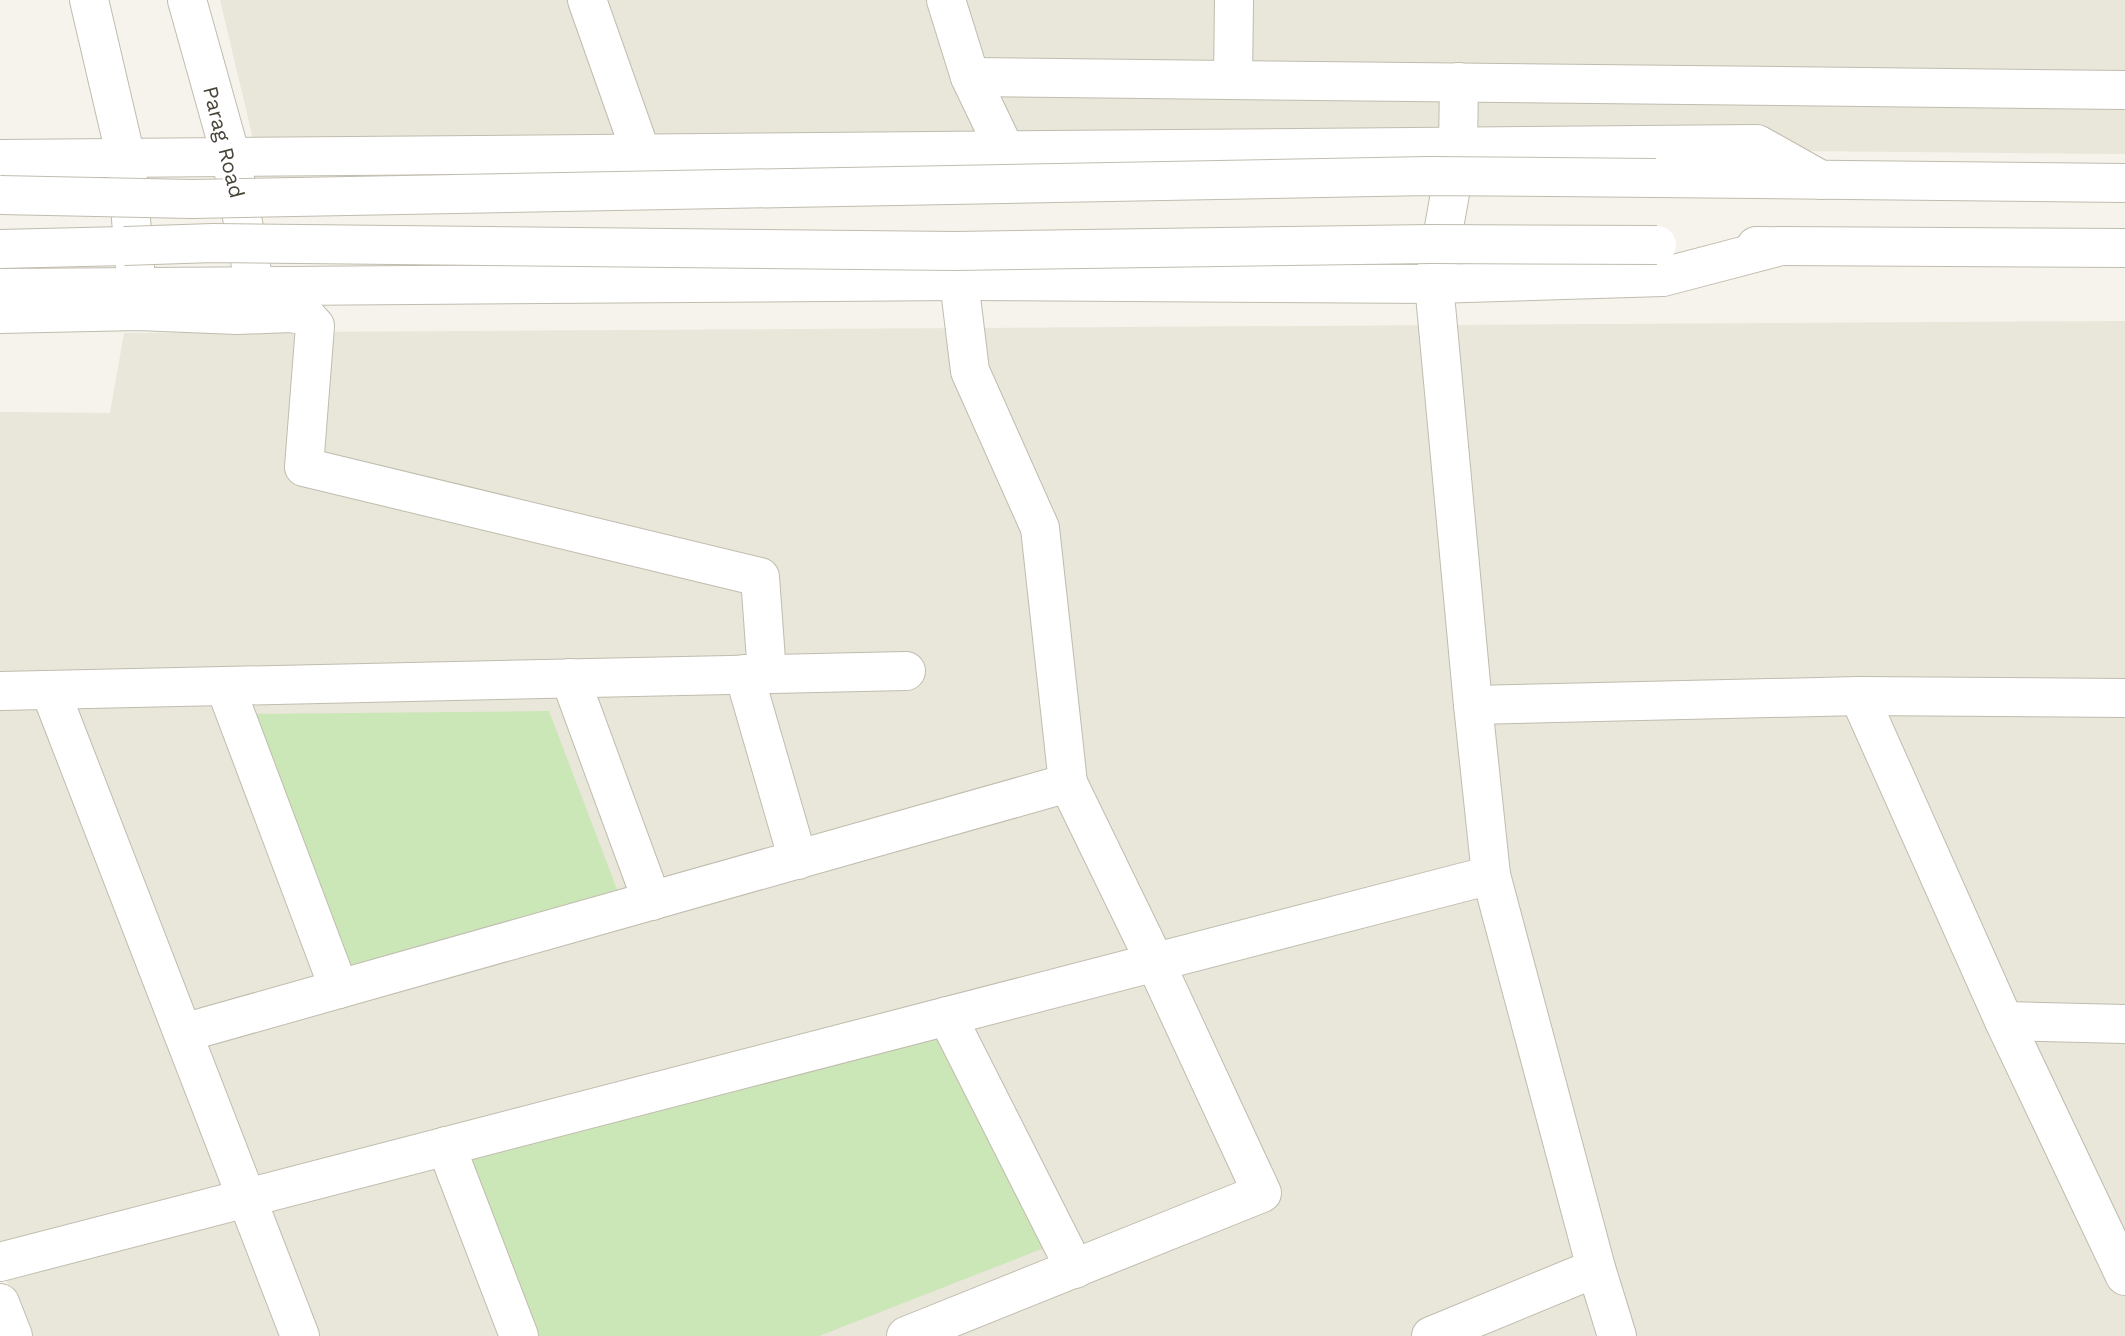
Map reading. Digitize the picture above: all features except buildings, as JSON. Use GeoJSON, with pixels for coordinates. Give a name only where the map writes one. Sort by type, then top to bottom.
{"type":"FeatureCollection","features":[{"type":"Feature","properties":{"kind":"street"},"geometry":{"type":"LineString","coordinates":[[89,0],[126,158],[136,286]]}},
{"type":"Feature","properties":{"kind":"street","name":"Parag Road"},"geometry":{"type":"LineString","coordinates":[[187,0],[231,157],[255,287]]}},
{"type":"Feature","properties":{"kind":"street"},"geometry":{"type":"LineString","coordinates":[[587,0],[641,153]]}},
{"type":"Feature","properties":{"kind":"street"},"geometry":{"type":"LineString","coordinates":[[946,0],[970,77],[1005,150]]}},
{"type":"Feature","properties":{"kind":"street"},"geometry":{"type":"LineString","coordinates":[[1233,80],[1234,0]]}},
{"type":"Feature","properties":{"kind":"street"},"geometry":{"type":"LineString","coordinates":[[970,77],[2125,90]]}},
{"type":"Feature","properties":{"kind":"street"},"geometry":{"type":"LineString","coordinates":[[1459,82],[1458,148],[1434,284],[1491,875],[1596,1268],[1617,1336]]}},
{"type":"Feature","properties":{"kind":"street"},"geometry":{"type":"LineString","coordinates":[[0,159],[1758,144],[1821,180]]}},
{"type":"Feature","properties":{"kind":"street"},"geometry":{"type":"LineString","coordinates":[[0,195],[192,199],[1401,176],[2125,183]]}},
{"type":"Feature","properties":{"kind":"street"},"geometry":{"type":"LineString","coordinates":[[0,248],[212,243],[955,251],[1430,244],[2125,248]]}},
{"type":"Feature","properties":{"kind":"street"},"geometry":{"type":"LineString","coordinates":[[0,288],[959,281],[1434,284],[1663,277],[1781,246]]}},
{"type":"Feature","properties":{"kind":"street"},"geometry":{"type":"LineString","coordinates":[[906,1336],[1262,1193],[1068,783],[1040,528],[970,372],[959,281]]}},
{"type":"Feature","properties":{"kind":"street"},"geometry":{"type":"LineString","coordinates":[[0,314],[291,313],[306,316],[315,326],[304,467],[760,577],[756,674],[798,860]]}},
{"type":"Feature","properties":{"kind":"street"},"geometry":{"type":"LineString","coordinates":[[0,691],[905,671]]}},
{"type":"Feature","properties":{"kind":"street"},"geometry":{"type":"LineString","coordinates":[[570,678],[652,901]]}},
{"type":"Feature","properties":{"kind":"street"},"geometry":{"type":"LineString","coordinates":[[225,686],[339,989]]}},
{"type":"Feature","properties":{"kind":"street"},"geometry":{"type":"LineString","coordinates":[[50,690],[300,1336]]}},
{"type":"Feature","properties":{"kind":"street"},"geometry":{"type":"LineString","coordinates":[[1473,705],[1859,696],[2125,698]]}},
{"type":"Feature","properties":{"kind":"street"},"geometry":{"type":"LineString","coordinates":[[1859,696],[2004,1021],[2125,1276]]}},
{"type":"Feature","properties":{"kind":"street"},"geometry":{"type":"LineString","coordinates":[[183,1033],[1068,783]]}},
{"type":"Feature","properties":{"kind":"street"},"geometry":{"type":"LineString","coordinates":[[0,1262],[1491,875]]}},
{"type":"Feature","properties":{"kind":"street"},"geometry":{"type":"LineString","coordinates":[[947,1016],[1075,1269]]}},
{"type":"Feature","properties":{"kind":"street"},"geometry":{"type":"LineString","coordinates":[[2004,1021],[2125,1024]]}},
{"type":"Feature","properties":{"kind":"street"},"geometry":{"type":"LineString","coordinates":[[446,1146],[519,1336]]}},
{"type":"Feature","properties":{"kind":"street"},"geometry":{"type":"LineString","coordinates":[[1432,1336],[1596,1268]]}},
{"type":"Feature","properties":{"kind":"street"},"geometry":{"type":"LineString","coordinates":[[0,1303],[13,1336]]}},
{"type":"Feature","properties":{"kind":"shaded area"},"geometry":{"type":"Polygon","coordinates":[[[220,0],[2125,0],[2125,154],[1475,148],[258,160],[220,0]]]}},
{"type":"Feature","properties":{"kind":"shaded area"},"geometry":{"type":"Polygon","coordinates":[[[2125,321],[2125,1336],[28,1336],[0,1264],[0,412],[110,413],[124,333],[2125,321]]]}},
{"type":"Feature","properties":{"kind":"green space"},"geometry":{"type":"Polygon","coordinates":[[[549,711],[618,892],[350,965],[250,714],[549,711]]]}},
{"type":"Feature","properties":{"kind":"green space"},"geometry":{"type":"Polygon","coordinates":[[[937,1038],[1044,1248],[819,1336],[523,1336],[454,1160],[937,1038]]]}}]}
